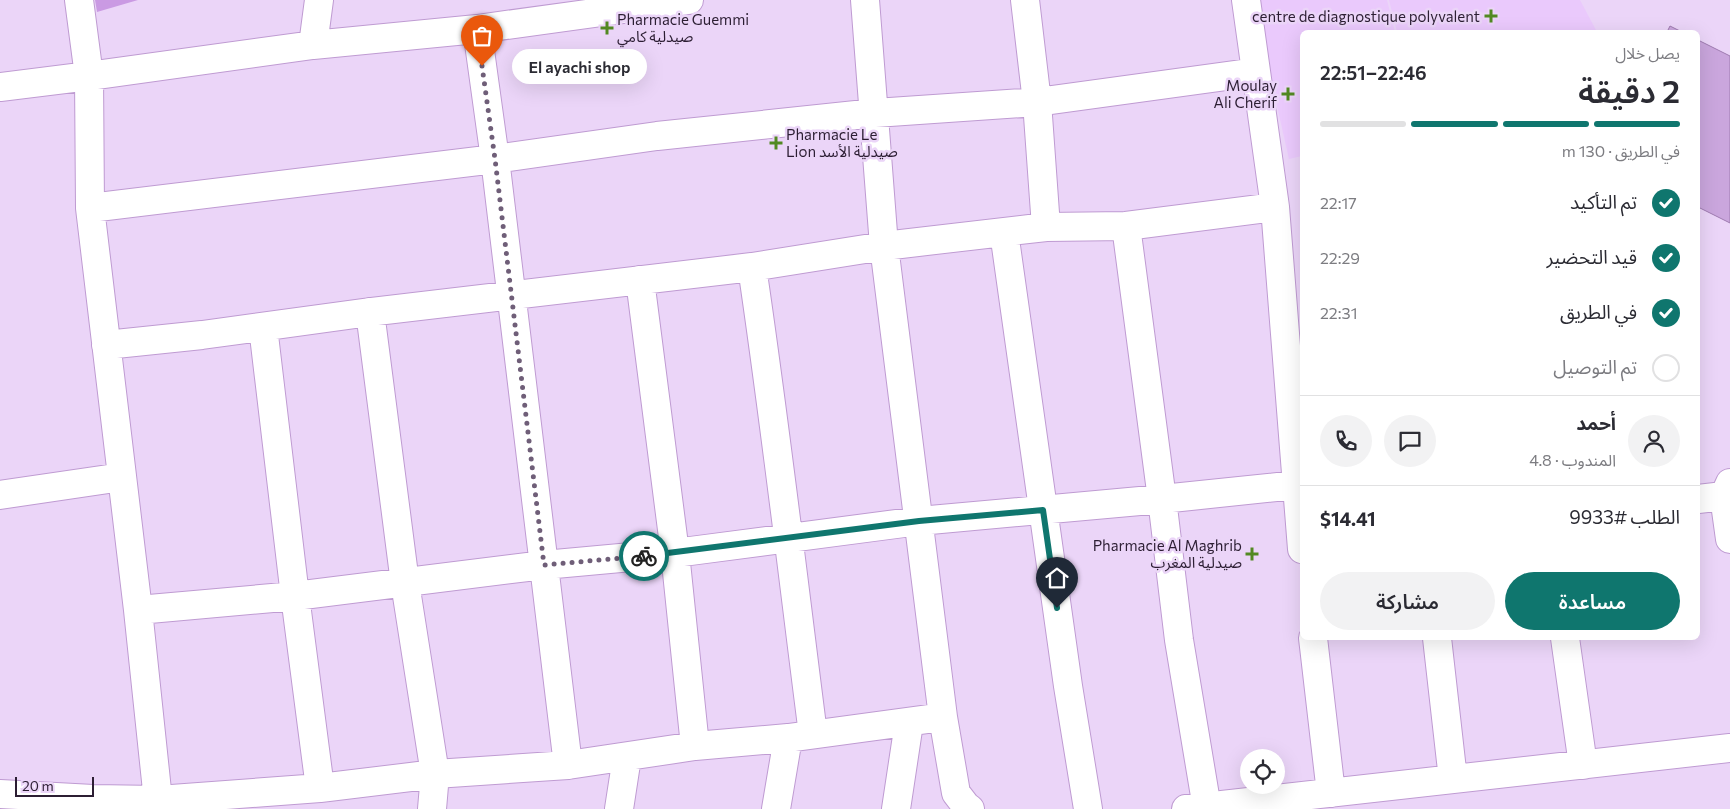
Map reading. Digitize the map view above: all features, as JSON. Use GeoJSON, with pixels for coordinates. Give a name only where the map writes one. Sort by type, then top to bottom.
{"type":"FeatureCollection","features":[{"type":"Feature","properties":{"kind":"street"},"geometry":{"type":"LineString","coordinates":[[79,0],[89,76],[90,208],[138,610],[158,800]]}},
{"type":"Feature","properties":{"kind":"street"},"geometry":{"type":"LineString","coordinates":[[313,45],[319,0]]}},
{"type":"Feature","properties":{"kind":"street"},"geometry":{"type":"LineString","coordinates":[[0,87],[313,45],[477,29],[689,0]]}},
{"type":"Feature","properties":{"kind":"street"},"geometry":{"type":"LineString","coordinates":[[865,0],[884,246],[943,717],[956,792],[970,809]]}},
{"type":"Feature","properties":{"kind":"street"},"geometry":{"type":"LineString","coordinates":[[1024,0],[1037,102],[1046,227]]}},
{"type":"Feature","properties":{"kind":"street"},"geometry":{"type":"LineString","coordinates":[[1246,0],[1275,207],[1300,528]]}},
{"type":"Feature","properties":{"kind":"street"},"geometry":{"type":"LineString","coordinates":[[477,29],[495,159],[568,765]]}},
{"type":"Feature","properties":{"kind":"street"},"geometry":{"type":"LineString","coordinates":[[90,208],[495,159],[658,136],[875,114],[1037,102],[1256,72]]}},
{"type":"Feature","properties":{"kind":"street"},"geometry":{"type":"LineString","coordinates":[[106,345],[752,266],[884,246],[1046,227],[1126,226],[1275,207]]}},
{"type":"Feature","properties":{"kind":"street"},"geometry":{"type":"LineString","coordinates":[[1126,226],[1179,640],[1196,808],[1730,748]]}},
{"type":"Feature","properties":{"kind":"street"},"geometry":{"type":"LineString","coordinates":[[1004,232],[1068,686],[1088,809]]}},
{"type":"Feature","properties":{"kind":"street"},"geometry":{"type":"LineString","coordinates":[[752,266],[772,400],[787,537],[801,736],[776,809]]}},
{"type":"Feature","properties":{"kind":"street"},"geometry":{"type":"LineString","coordinates":[[640,280],[675,553],[696,746]]}},
{"type":"Feature","properties":{"kind":"street"},"geometry":{"type":"LineString","coordinates":[[370,312],[405,583],[435,774],[432,809]]}},
{"type":"Feature","properties":{"kind":"street"},"geometry":{"type":"LineString","coordinates":[[263,327],[320,788]]}},
{"type":"Feature","properties":{"kind":"street"},"geometry":{"type":"LineString","coordinates":[[0,495],[122,477]]}},
{"type":"Feature","properties":{"kind":"street"},"geometry":{"type":"LineString","coordinates":[[138,610],[295,596],[544,565],[675,553],[919,521],[1296,485]]}},
{"type":"Feature","properties":{"kind":"street"},"geometry":{"type":"LineString","coordinates":[[1717,493],[1730,539]]}},
{"type":"Feature","properties":{"kind":"street"},"geometry":{"type":"LineString","coordinates":[[1313,640],[1332,793]]}},
{"type":"Feature","properties":{"kind":"street"},"geometry":{"type":"LineString","coordinates":[[1437,640],[1453,779]]}},
{"type":"Feature","properties":{"kind":"street"},"geometry":{"type":"LineString","coordinates":[[1565,640],[1583,765]]}},
{"type":"Feature","properties":{"kind":"street"},"geometry":{"type":"LineString","coordinates":[[0,794],[92,799],[158,800],[320,788],[435,774],[568,765],[696,746],[801,736],[943,717]]}},
{"type":"Feature","properties":{"kind":"street"},"geometry":{"type":"LineString","coordinates":[[896,809],[909,722]]}},
{"type":"Feature","properties":{"kind":"street"},"geometry":{"type":"LineString","coordinates":[[619,809],[626,757]]}},
{"type":"Feature","properties":{"kind":"shaded area"},"geometry":{"type":"Polygon","coordinates":[[[95,0],[138,0],[97,12],[95,0]]]}},
{"type":"Feature","properties":{"kind":"shaded area","name":"Moulay Ali Cherif"},"geometry":{"type":"Polygon","coordinates":[[[1253,0],[1387,0],[1394,30],[1300,30],[1300,156],[1289,159],[1253,0]]]}},
{"type":"Feature","properties":{"kind":"shaded area","name":"centre de diagnostique polyvalent"},"geometry":{"type":"Polygon","coordinates":[[[1389,0],[1580,0],[1596,30],[1396,30],[1389,0]]]}},
{"type":"Feature","properties":{"kind":"building"},"geometry":{"type":"Polygon","coordinates":[[[1670,26],[1678,30],[1668,30],[1670,26]]]}},
{"type":"Feature","properties":{"kind":"building"},"geometry":{"type":"Polygon","coordinates":[[[1700,41],[1730,56],[1730,223],[1700,208],[1700,41]]]}},
{"type":"Feature","properties":{"kind":"way so far"},"geometry":{"type":"LineString","coordinates":[[482,66],[544,565],[644,556]]}},
{"type":"Feature","properties":{"kind":"place","name":"centre de diagnostique polyvalent"},"geometry":{"type":"Point","coordinates":[1491,16]}},
{"type":"Feature","properties":{"kind":"place","name":"Pharmacie Guemmi صيدلية كامي"},"geometry":{"type":"Point","coordinates":[607,28]}},
{"type":"Feature","properties":{"kind":"place","name":"El ayachi shop"},"geometry":{"type":"Point","coordinates":[482,66]}},
{"type":"Feature","properties":{"kind":"place","name":"Moulay Ali Cherif"},"geometry":{"type":"Point","coordinates":[1288,94]}},
{"type":"Feature","properties":{"kind":"place","name":"Pharmacie Le Lion صيدلية الأسد"},"geometry":{"type":"Point","coordinates":[776,143]}},
{"type":"Feature","properties":{"kind":"place","name":"Pharmacie Al Maghrib صيدلية المغرب"},"geometry":{"type":"Point","coordinates":[1252,554]}},
{"type":"Feature","properties":{"kind":"route"},"geometry":{"type":"LineString","coordinates":[[644,556],[919,521],[1043,510],[1057,608]]}}]}
